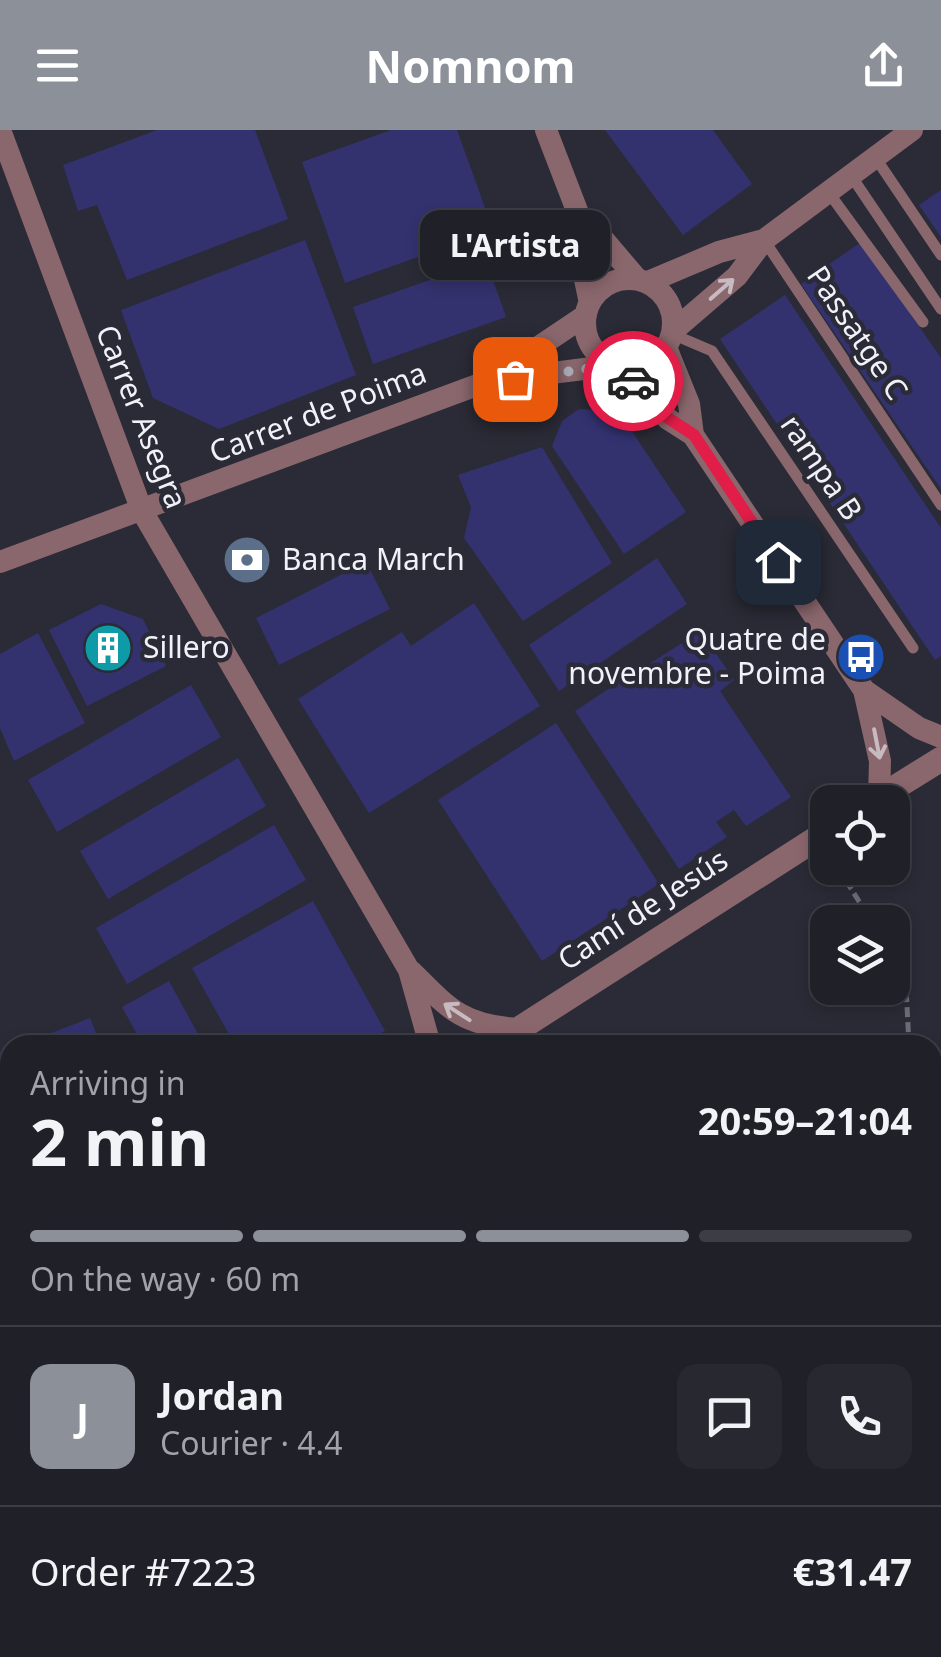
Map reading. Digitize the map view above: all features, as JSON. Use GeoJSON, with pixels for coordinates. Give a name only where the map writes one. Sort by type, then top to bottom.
{"type":"FeatureCollection","features":[{"type":"Feature","properties":{"kind":"street","name":"Carrer Asegra"},"geometry":{"type":"LineString","coordinates":[[0,130],[142,510],[409,970]]}},
{"type":"Feature","properties":{"kind":"street"},"geometry":{"type":"LineString","coordinates":[[546,130],[580,221],[577,242],[589,340],[668,418],[694,435],[864,690],[880,760],[878,785]]}},
{"type":"Feature","properties":{"kind":"street"},"geometry":{"type":"LineString","coordinates":[[618,366],[644,364],[736,276],[764,240],[912,130]]}},
{"type":"Feature","properties":{"kind":"street"},"geometry":{"type":"LineString","coordinates":[[580,221],[597,232],[668,302],[670,337],[690,404],[694,435]]}},
{"type":"Feature","properties":{"kind":"street"},"geometry":{"type":"LineString","coordinates":[[588,310],[609,283],[642,280],[764,240]]}},
{"type":"Feature","properties":{"kind":"street","name":"Carrer de Poima"},"geometry":{"type":"LineString","coordinates":[[488,381],[588,310]]}},
{"type":"Feature","properties":{"kind":"street","name":"Carrer de Poima"},"geometry":{"type":"LineString","coordinates":[[0,562],[488,381],[618,366]]}},
{"type":"Feature","properties":{"kind":"street"},"geometry":{"type":"LineString","coordinates":[[864,690],[919,728],[941,737]]}},
{"type":"Feature","properties":{"kind":"street"},"geometry":{"type":"LineString","coordinates":[[900,785],[941,759]]}},
{"type":"Feature","properties":{"kind":"street","name":"Camí de Jesús"},"geometry":{"type":"LineString","coordinates":[[509,1035],[810,843]]}},
{"type":"Feature","properties":{"kind":"street"},"geometry":{"type":"LineString","coordinates":[[409,970],[454,1015],[484,1027],[517,1030]]}},
{"type":"Feature","properties":{"kind":"street"},"geometry":{"type":"LineString","coordinates":[[409,970],[427,1035]]}},
{"type":"Feature","properties":{"kind":"lane"},"geometry":{"type":"LineString","coordinates":[[876,158],[941,255]]}},
{"type":"Feature","properties":{"kind":"lane"},"geometry":{"type":"LineString","coordinates":[[852,177],[941,309]]}},
{"type":"Feature","properties":{"kind":"lane"},"geometry":{"type":"LineString","coordinates":[[829,193],[923,322]]}},
{"type":"Feature","properties":{"kind":"lane","name":"Passatge C"},"geometry":{"type":"LineString","coordinates":[[764,240],[941,504]]}},
{"type":"Feature","properties":{"kind":"lane","name":"rampa B"},"geometry":{"type":"LineString","coordinates":[[670,337],[712,351],[913,648]]}},
{"type":"Feature","properties":{"kind":"path"},"geometry":{"type":"LineString","coordinates":[[907,1005],[908,1035]]}},
{"type":"Feature","properties":{"kind":"building"},"geometry":{"type":"Polygon","coordinates":[[[157,130],[255,130],[288,219],[127,280],[97,205],[78,211],[63,165],[157,130]]]}},
{"type":"Feature","properties":{"kind":"building"},"geometry":{"type":"Polygon","coordinates":[[[391,130],[457,130],[493,230],[345,283],[302,162],[391,130]]]}},
{"type":"Feature","properties":{"kind":"building"},"geometry":{"type":"Polygon","coordinates":[[[605,130],[713,130],[752,184],[683,235],[605,130]]]}},
{"type":"Feature","properties":{"kind":"building"},"geometry":{"type":"Polygon","coordinates":[[[941,190],[941,237],[919,205],[941,190]]]}},
{"type":"Feature","properties":{"kind":"building"},"geometry":{"type":"Polygon","coordinates":[[[305,240],[356,375],[219,429],[153,398],[121,310],[305,240]]]}},
{"type":"Feature","properties":{"kind":"building"},"geometry":{"type":"Polygon","coordinates":[[[861,242],[941,358],[941,489],[801,284],[861,242]]]}},
{"type":"Feature","properties":{"kind":"building"},"geometry":{"type":"Polygon","coordinates":[[[486,260],[506,317],[373,364],[353,307],[486,260]]]}},
{"type":"Feature","properties":{"kind":"building"},"geometry":{"type":"Polygon","coordinates":[[[785,295],[941,528],[941,656],[935,660],[720,339],[785,295]]]}},
{"type":"Feature","properties":{"kind":"building"},"geometry":{"type":"Polygon","coordinates":[[[579,409],[607,410],[631,430],[686,512],[624,554],[552,446],[562,421],[579,409]]]}},
{"type":"Feature","properties":{"kind":"building"},"geometry":{"type":"Polygon","coordinates":[[[542,447],[612,563],[523,621],[464,538],[471,507],[458,475],[542,447]]]}},
{"type":"Feature","properties":{"kind":"building"},"geometry":{"type":"Polygon","coordinates":[[[657,558],[687,604],[559,691],[529,645],[657,558]]]}},
{"type":"Feature","properties":{"kind":"building"},"geometry":{"type":"Polygon","coordinates":[[[366,562],[390,609],[279,665],[256,618],[366,562]]]}},
{"type":"Feature","properties":{"kind":"building"},"geometry":{"type":"Polygon","coordinates":[[[474,603],[540,706],[369,813],[298,699],[402,632],[411,646],[474,603]]]}},
{"type":"Feature","properties":{"kind":"building","name":"Sillero"},"geometry":{"type":"Polygon","coordinates":[[[101,604],[143,619],[166,666],[87,706],[49,630],[101,604]]]}},
{"type":"Feature","properties":{"kind":"building"},"geometry":{"type":"Polygon","coordinates":[[[701,631],[734,680],[720,691],[791,797],[746,826],[734,810],[716,822],[727,837],[679,869],[575,711],[610,688],[606,682],[629,665],[635,673],[701,631]]]}},
{"type":"Feature","properties":{"kind":"building"},"geometry":{"type":"Polygon","coordinates":[[[38,633],[85,723],[14,761],[0,728],[0,654],[38,633]]]}},
{"type":"Feature","properties":{"kind":"building"},"geometry":{"type":"Polygon","coordinates":[[[191,685],[221,737],[57,832],[28,780],[191,685]]]}},
{"type":"Feature","properties":{"kind":"building"},"geometry":{"type":"Polygon","coordinates":[[[556,723],[659,884],[542,961],[438,800],[556,723]]]}},
{"type":"Feature","properties":{"kind":"building"},"geometry":{"type":"Polygon","coordinates":[[[238,758],[266,806],[108,899],[80,851],[238,758]]]}},
{"type":"Feature","properties":{"kind":"building"},"geometry":{"type":"Polygon","coordinates":[[[274,825],[306,880],[127,984],[96,928],[274,825]]]}},
{"type":"Feature","properties":{"kind":"building"},"geometry":{"type":"Polygon","coordinates":[[[313,901],[385,1031],[378,1035],[229,1035],[192,968],[313,901]]]}},
{"type":"Feature","properties":{"kind":"building"},"geometry":{"type":"Polygon","coordinates":[[[169,981],[199,1035],[137,1035],[122,1007],[169,981]]]}},
{"type":"Feature","properties":{"kind":"building"},"geometry":{"type":"Polygon","coordinates":[[[90,1018],[97,1035],[46,1035],[90,1018]]]}},
{"type":"Feature","properties":{"kind":"way so far"},"geometry":{"type":"LineString","coordinates":[[515,379],[616,365],[633,381]]}},
{"type":"Feature","properties":{"kind":"place","name":"L'Artista"},"geometry":{"type":"Point","coordinates":[515,379]}},
{"type":"Feature","properties":{"kind":"place","name":"Banca March"},"geometry":{"type":"Point","coordinates":[247,560]}},
{"type":"Feature","properties":{"kind":"place","name":"Sillero"},"geometry":{"type":"Point","coordinates":[108,648]}},
{"type":"Feature","properties":{"kind":"place","name":"Quatre de novembre - Poima"},"geometry":{"type":"Point","coordinates":[861,657]}},
{"type":"Feature","properties":{"kind":"route"},"geometry":{"type":"LineString","coordinates":[[633,381],[668,418],[694,435],[778,562]]}}]}
